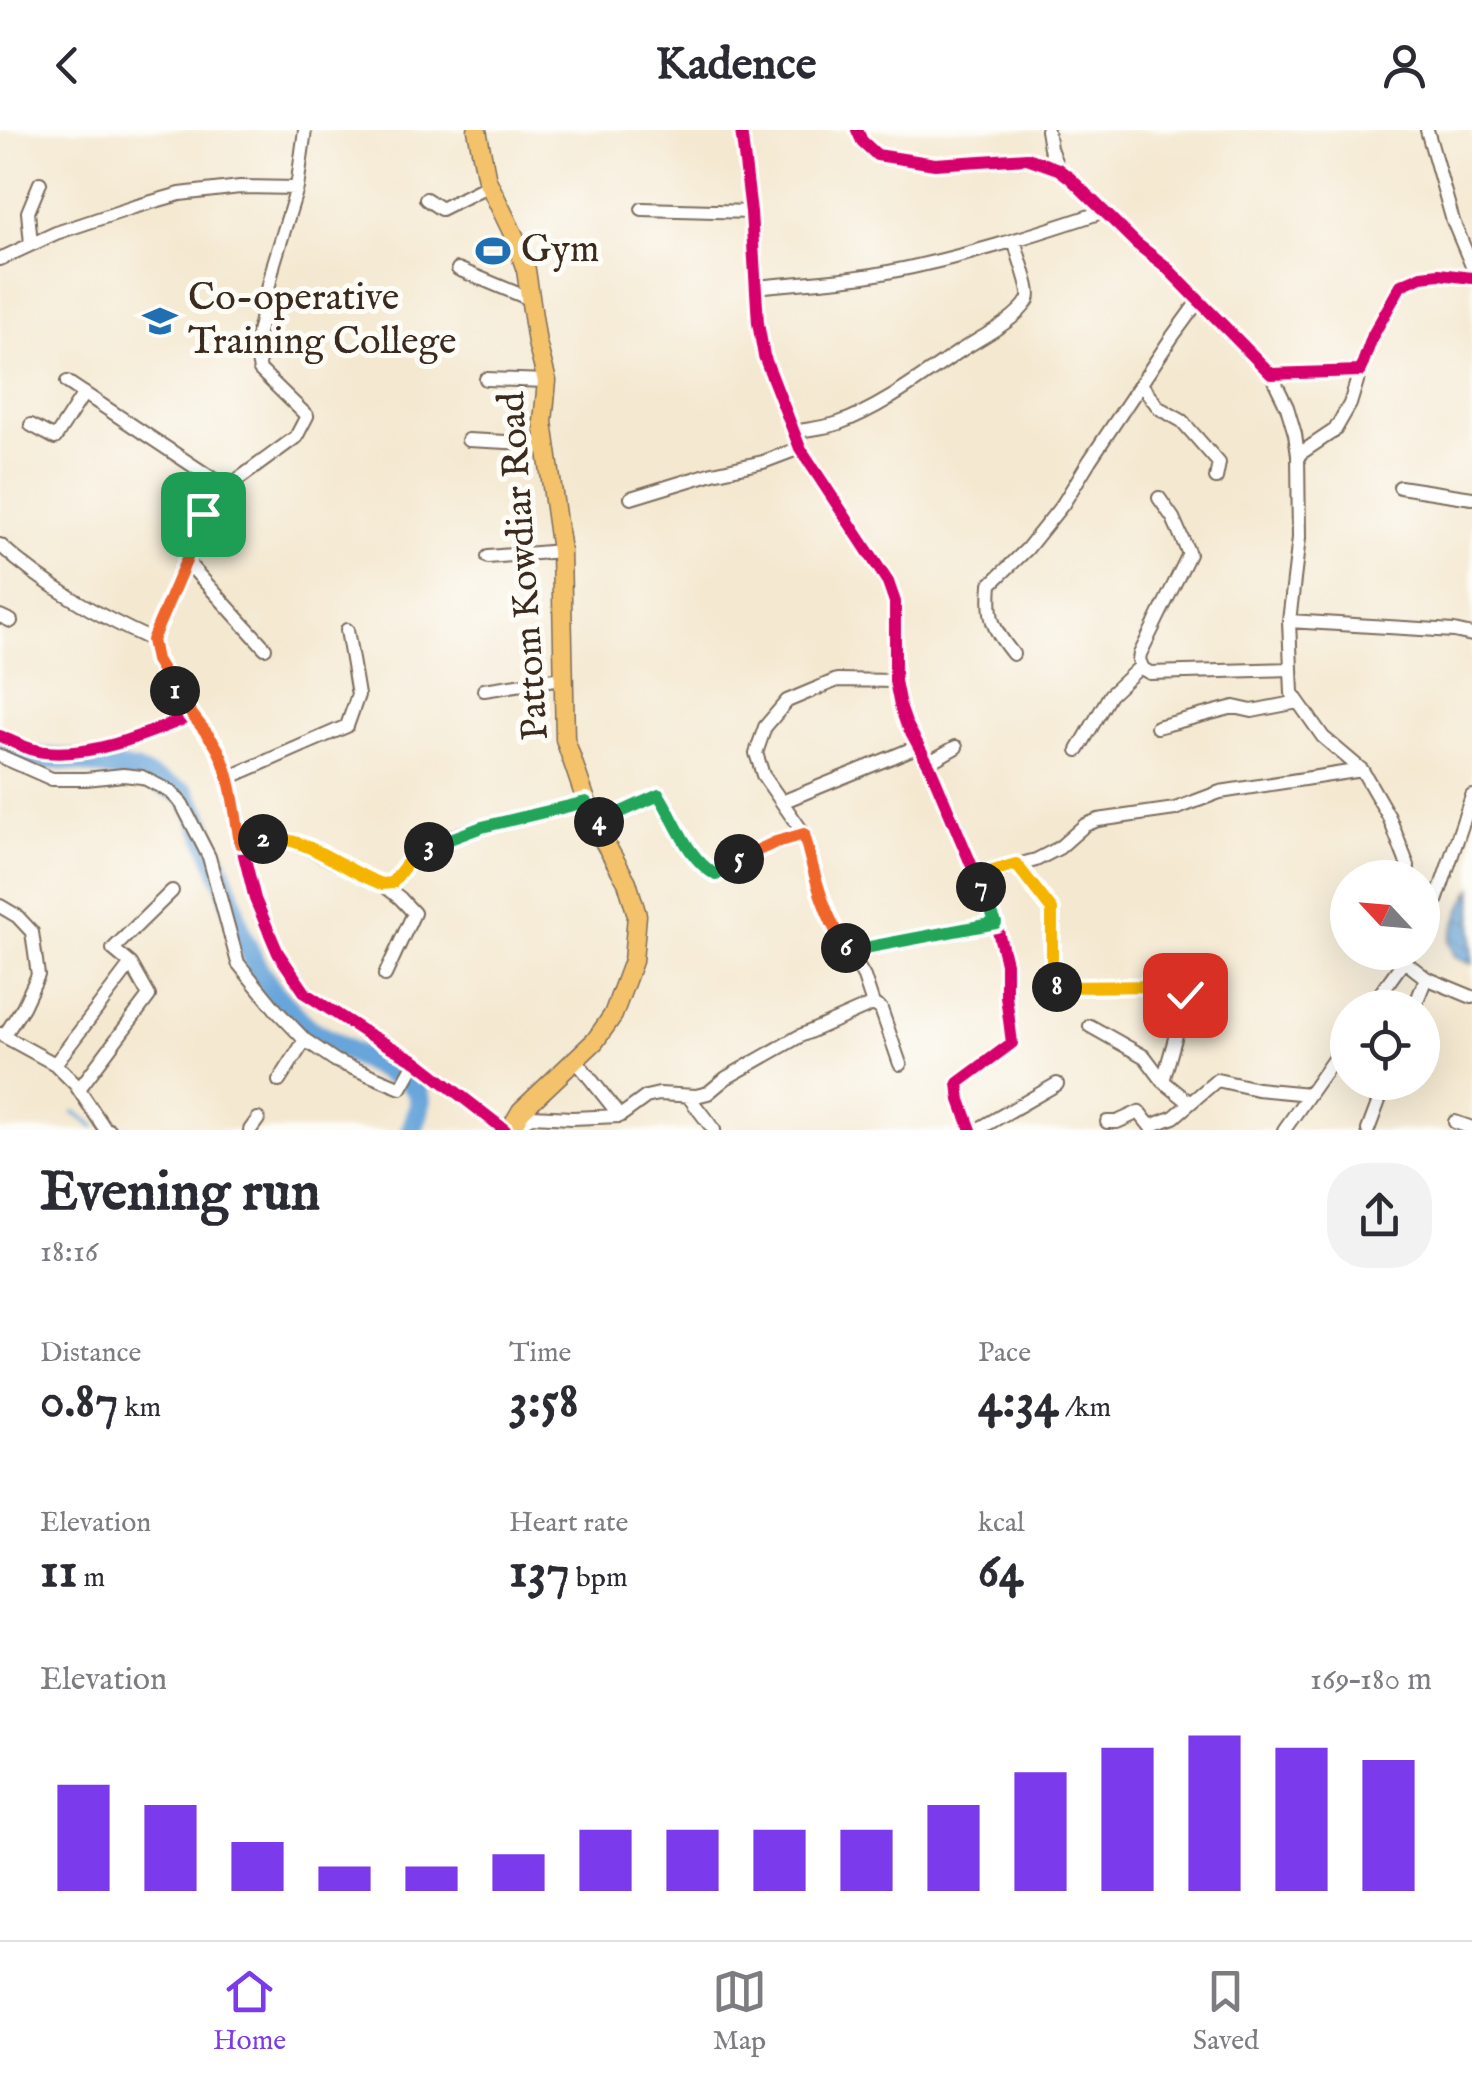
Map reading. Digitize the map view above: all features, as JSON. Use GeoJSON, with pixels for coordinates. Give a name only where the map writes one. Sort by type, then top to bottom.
{"type":"FeatureCollection","features":[{"type":"Feature","properties":{"kind":"main road","name":"Pattom Kowdiar Road"},"geometry":{"type":"LineString","coordinates":[[477,130],[489,185],[526,270],[547,381],[544,422],[561,552],[565,739],[594,824],[628,882],[637,915],[634,962],[613,1015],[574,1062],[521,1111],[509,1130]]}},
{"type":"Feature","properties":{"kind":"street"},"geometry":{"type":"LineString","coordinates":[[305,130],[298,188],[274,263],[255,346],[260,370],[307,416],[296,437],[240,478],[203,514],[152,640],[156,660],[191,716],[216,746],[228,778],[255,899],[278,953],[306,994],[416,1061],[509,1130],[532,1116],[620,1116],[646,1097],[708,1093],[726,1078],[800,1036],[873,1004]]}},
{"type":"Feature","properties":{"kind":"street"},"geometry":{"type":"LineString","coordinates":[[741,130],[764,356],[800,448],[888,582],[896,602],[895,681],[906,723],[928,764],[996,923],[1006,963],[1012,1042],[958,1083],[960,1100],[974,1130],[1056,1084]]}},
{"type":"Feature","properties":{"kind":"street"},"geometry":{"type":"LineString","coordinates":[[857,130],[876,154],[935,164],[1027,158],[1058,169],[1199,300],[1270,374],[1286,407],[1298,455],[1299,538],[1289,622],[1292,693],[1323,737],[1362,770],[1389,817],[1406,860]]}},
{"type":"Feature","properties":{"kind":"street"},"geometry":{"type":"LineString","coordinates":[[1047,130],[1058,169]]}},
{"type":"Feature","properties":{"kind":"street"},"geometry":{"type":"LineString","coordinates":[[1426,130],[1453,221],[1472,266]]}},
{"type":"Feature","properties":{"kind":"street"},"geometry":{"type":"LineString","coordinates":[[30,244],[28,212],[40,183]]}},
{"type":"Feature","properties":{"kind":"street"},"geometry":{"type":"LineString","coordinates":[[426,199],[441,210],[489,185]]}},
{"type":"Feature","properties":{"kind":"street"},"geometry":{"type":"LineString","coordinates":[[0,259],[30,244],[180,194],[240,187],[298,188]]}},
{"type":"Feature","properties":{"kind":"street"},"geometry":{"type":"LineString","coordinates":[[642,210],[751,212]]}},
{"type":"Feature","properties":{"kind":"street"},"geometry":{"type":"LineString","coordinates":[[756,287],[884,273],[954,258],[1105,211]]}},
{"type":"Feature","properties":{"kind":"street"},"geometry":{"type":"LineString","coordinates":[[793,432],[839,423],[879,403],[995,330],[1022,307],[1030,298],[1030,288],[1015,241]]}},
{"type":"Feature","properties":{"kind":"street"},"geometry":{"type":"LineString","coordinates":[[458,269],[530,299]]}},
{"type":"Feature","properties":{"kind":"street"},"geometry":{"type":"LineString","coordinates":[[1298,455],[1335,430],[1350,404],[1373,335],[1401,286],[1422,276],[1438,274],[1472,278]]}},
{"type":"Feature","properties":{"kind":"street"},"geometry":{"type":"LineString","coordinates":[[1013,654],[994,630],[989,606],[991,584],[1027,550],[1064,504],[1199,300]]}},
{"type":"Feature","properties":{"kind":"street"},"geometry":{"type":"LineString","coordinates":[[1270,374],[1360,372]]}},
{"type":"Feature","properties":{"kind":"street"},"geometry":{"type":"LineString","coordinates":[[486,380],[547,381]]}},
{"type":"Feature","properties":{"kind":"street"},"geometry":{"type":"LineString","coordinates":[[67,382],[228,489]]}},
{"type":"Feature","properties":{"kind":"street"},"geometry":{"type":"LineString","coordinates":[[1141,384],[1159,408],[1182,422],[1219,463],[1216,478]]}},
{"type":"Feature","properties":{"kind":"street"},"geometry":{"type":"LineString","coordinates":[[31,425],[55,438],[84,394]]}},
{"type":"Feature","properties":{"kind":"street"},"geometry":{"type":"LineString","coordinates":[[468,440],[548,444]]}},
{"type":"Feature","properties":{"kind":"street"},"geometry":{"type":"LineString","coordinates":[[631,498],[800,448]]}},
{"type":"Feature","properties":{"kind":"street"},"geometry":{"type":"LineString","coordinates":[[1400,488],[1472,498]]}},
{"type":"Feature","properties":{"kind":"street"},"geometry":{"type":"LineString","coordinates":[[1141,666],[1140,654],[1189,554],[1174,518],[1160,498]]}},
{"type":"Feature","properties":{"kind":"street"},"geometry":{"type":"LineString","coordinates":[[0,545],[25,568],[77,602],[152,640]]}},
{"type":"Feature","properties":{"kind":"street"},"geometry":{"type":"LineString","coordinates":[[488,557],[561,552]]}},
{"type":"Feature","properties":{"kind":"street"},"geometry":{"type":"LineString","coordinates":[[186,561],[265,648]]}},
{"type":"Feature","properties":{"kind":"street"},"geometry":{"type":"LineString","coordinates":[[1289,622],[1472,635]]}},
{"type":"Feature","properties":{"kind":"street"},"geometry":{"type":"LineString","coordinates":[[228,778],[347,726],[358,695],[347,630]]}},
{"type":"Feature","properties":{"kind":"street"},"geometry":{"type":"LineString","coordinates":[[1141,666],[1150,672],[1291,669]]}},
{"type":"Feature","properties":{"kind":"street"},"geometry":{"type":"LineString","coordinates":[[1078,750],[1110,695],[1141,666]]}},
{"type":"Feature","properties":{"kind":"street"},"geometry":{"type":"LineString","coordinates":[[484,690],[562,678]]}},
{"type":"Feature","properties":{"kind":"street"},"geometry":{"type":"LineString","coordinates":[[895,681],[837,680],[787,701],[765,727],[756,754],[763,776],[804,834],[822,898],[838,936],[864,978],[873,1004],[881,1008],[900,1064]]}},
{"type":"Feature","properties":{"kind":"street"},"geometry":{"type":"LineString","coordinates":[[1157,727],[1234,707],[1252,711],[1298,702]]}},
{"type":"Feature","properties":{"kind":"street"},"geometry":{"type":"LineString","coordinates":[[0,736],[42,752],[78,752],[191,716]]}},
{"type":"Feature","properties":{"kind":"street"},"geometry":{"type":"LineString","coordinates":[[782,802],[918,746]]}},
{"type":"Feature","properties":{"kind":"street"},"geometry":{"type":"LineString","coordinates":[[928,764],[956,748]]}},
{"type":"Feature","properties":{"kind":"street"},"geometry":{"type":"LineString","coordinates":[[0,756],[52,779],[124,775],[142,778],[171,792],[182,804],[209,857],[238,963],[277,1011],[305,1040],[336,1061],[400,1088],[416,1061]]}},
{"type":"Feature","properties":{"kind":"street"},"geometry":{"type":"LineString","coordinates":[[976,876],[1036,860],[1098,820],[1175,809],[1220,792],[1362,770]]}},
{"type":"Feature","properties":{"kind":"street"},"geometry":{"type":"LineString","coordinates":[[594,824],[659,795],[695,856],[716,875],[757,850],[804,834]]}},
{"type":"Feature","properties":{"kind":"street"},"geometry":{"type":"LineString","coordinates":[[1440,887],[1472,796]]}},
{"type":"Feature","properties":{"kind":"street"},"geometry":{"type":"LineString","coordinates":[[376,882],[392,883],[412,857],[446,838],[586,802]]}},
{"type":"Feature","properties":{"kind":"street"},"geometry":{"type":"LineString","coordinates":[[240,843],[276,837],[292,840],[400,898],[414,913],[385,975]]}},
{"type":"Feature","properties":{"kind":"street"},"geometry":{"type":"LineString","coordinates":[[1016,864],[1052,910],[1048,987],[1172,986],[1185,995],[1164,1081]]}},
{"type":"Feature","properties":{"kind":"street"},"geometry":{"type":"LineString","coordinates":[[79,1089],[149,996],[130,964],[114,949],[172,890]]}},
{"type":"Feature","properties":{"kind":"street"},"geometry":{"type":"LineString","coordinates":[[0,906],[32,932],[38,975],[23,1007],[2,1035],[55,1064],[109,1130]]}},
{"type":"Feature","properties":{"kind":"street"},"geometry":{"type":"LineString","coordinates":[[849,951],[996,923]]}},
{"type":"Feature","properties":{"kind":"street"},"geometry":{"type":"LineString","coordinates":[[55,1064],[130,964]]}},
{"type":"Feature","properties":{"kind":"street"},"geometry":{"type":"LineString","coordinates":[[1419,970],[1426,978],[1472,997]]}},
{"type":"Feature","properties":{"kind":"street"},"geometry":{"type":"LineString","coordinates":[[1421,990],[1426,978]]}},
{"type":"Feature","properties":{"kind":"street"},"geometry":{"type":"LineString","coordinates":[[1090,1026],[1145,1057],[1164,1081],[1190,1103]]}},
{"type":"Feature","properties":{"kind":"street"},"geometry":{"type":"LineString","coordinates":[[279,1081],[305,1040]]}},
{"type":"Feature","properties":{"kind":"street"},"geometry":{"type":"LineString","coordinates":[[574,1062],[620,1116]]}},
{"type":"Feature","properties":{"kind":"street"},"geometry":{"type":"LineString","coordinates":[[1284,1130],[1330,1064]]}},
{"type":"Feature","properties":{"kind":"street"},"geometry":{"type":"LineString","coordinates":[[1107,1122],[1117,1122],[1138,1112],[1150,1126],[1174,1117],[1218,1080],[1308,1094]]}},
{"type":"Feature","properties":{"kind":"street"},"geometry":{"type":"LineString","coordinates":[[688,1096],[714,1130]]}},
{"type":"Feature","properties":{"kind":"street"},"geometry":{"type":"LineString","coordinates":[[1368,1130],[1379,1100]]}},
{"type":"Feature","properties":{"kind":"street"},"geometry":{"type":"LineString","coordinates":[[1456,1122],[1472,1128]]}},
{"type":"Feature","properties":{"kind":"water"},"geometry":{"type":"Polygon","coordinates":[[[1472,889],[1472,964],[1455,957],[1449,941],[1472,889]]]}},
{"type":"Feature","properties":{"kind":"waterway"},"geometry":{"type":"LineString","coordinates":[[0,747],[21,757],[74,760],[135,772],[185,794],[228,890],[241,935],[273,992],[308,1029],[398,1077]]}},
{"type":"Feature","properties":{"kind":"waterway"},"geometry":{"type":"LineString","coordinates":[[412,1085],[420,1101],[412,1130]]}},
{"type":"Feature","properties":{"kind":"waterway"},"geometry":{"type":"LineString","coordinates":[[74,1112],[94,1126]]}},
{"type":"Feature","properties":{"kind":"cycle path"},"geometry":{"type":"LineString","coordinates":[[741,130],[764,356],[800,448],[888,582],[895,602],[895,681],[900,706],[996,923],[1006,963],[1012,1043],[958,1083],[971,1130]]}},
{"type":"Feature","properties":{"kind":"cycle path"},"geometry":{"type":"LineString","coordinates":[[857,130],[877,155],[935,164],[1027,158],[1058,169],[1164,265],[1271,374],[1360,371],[1373,335],[1401,285],[1439,274],[1472,278]]}},
{"type":"Feature","properties":{"kind":"cycle path"},"geometry":{"type":"LineString","coordinates":[[0,736],[39,751],[63,753],[120,743],[191,716],[216,745],[230,784],[255,899],[278,953],[306,994],[416,1061],[505,1130]]}},
{"type":"Feature","properties":{"kind":"place","name":"Gym"},"geometry":{"type":"Point","coordinates":[493,251]}},
{"type":"Feature","properties":{"kind":"place","name":"Co-operative Training College"},"geometry":{"type":"Point","coordinates":[160,321]}},
{"type":"Feature","properties":{"kind":"route"},"geometry":{"type":"LineString","coordinates":[[203,514],[152,640],[156,660],[191,716],[216,746],[230,784],[240,843],[276,837],[292,840],[370,880],[392,883],[412,857],[446,838],[586,802],[594,824],[659,795],[695,856],[716,875],[757,850],[804,834],[822,898],[849,951],[996,923],[976,876],[1016,864],[1052,910],[1052,987],[1172,986],[1185,995]]}}]}
